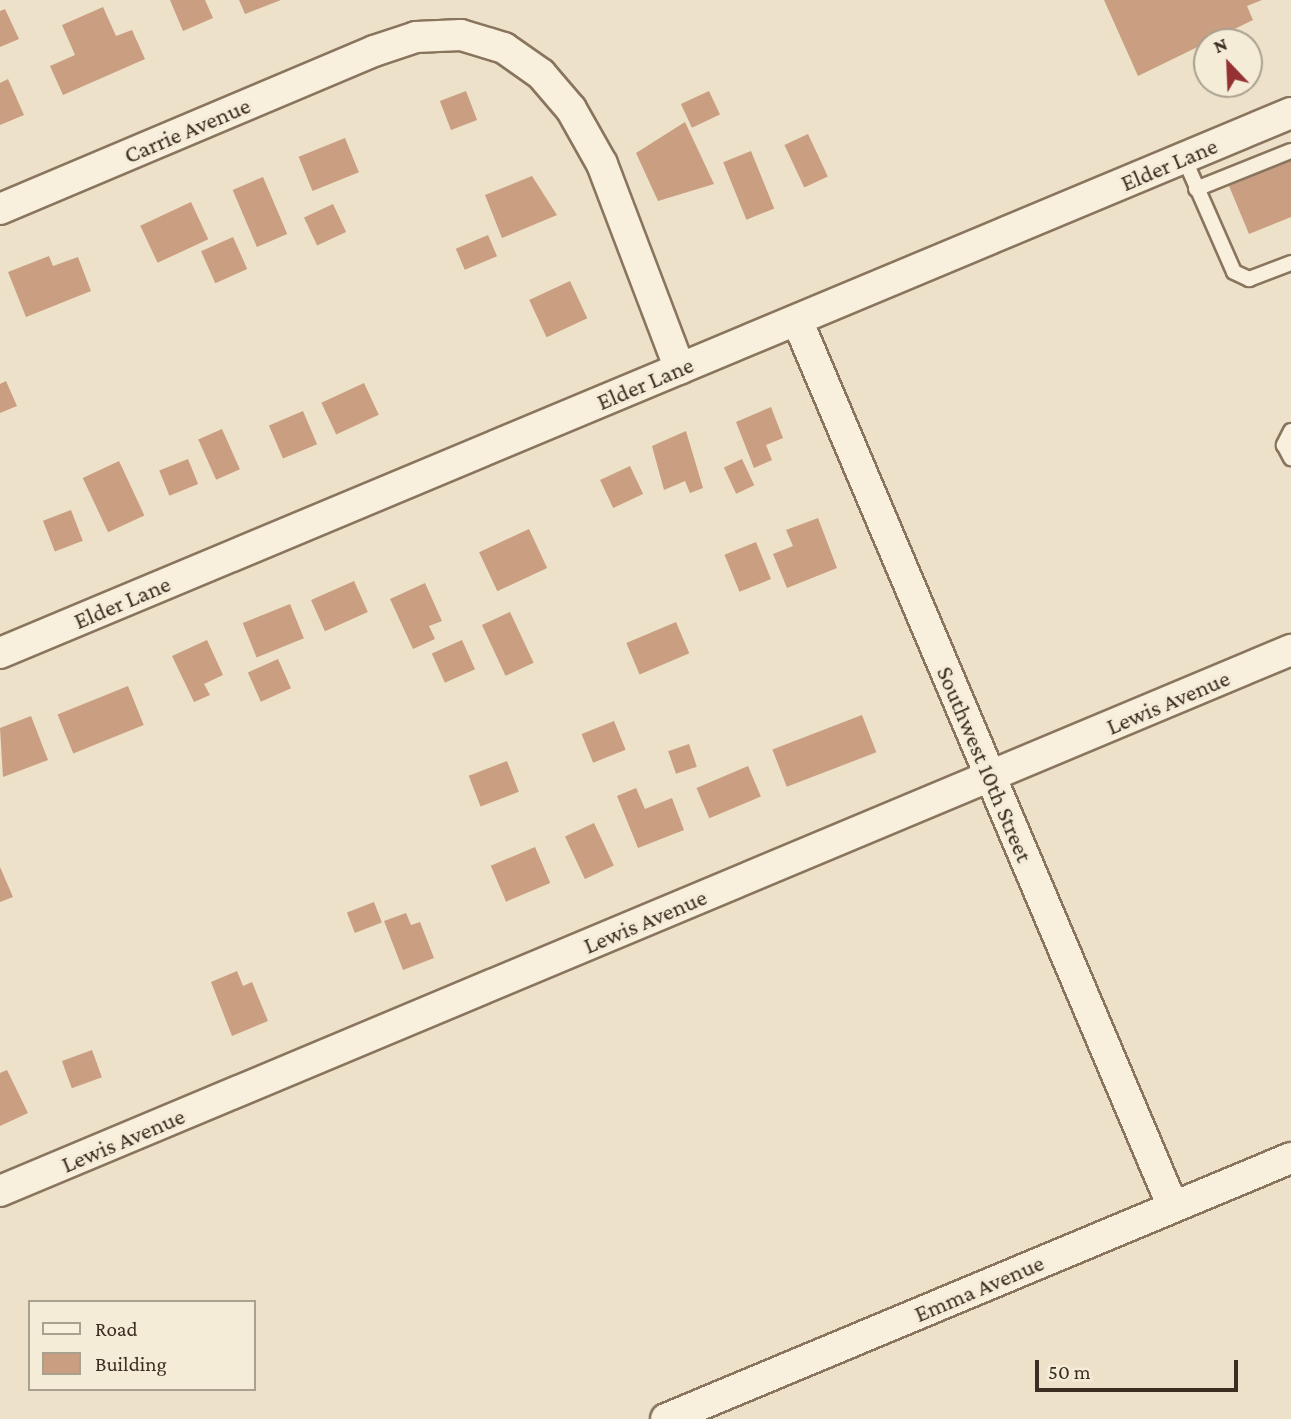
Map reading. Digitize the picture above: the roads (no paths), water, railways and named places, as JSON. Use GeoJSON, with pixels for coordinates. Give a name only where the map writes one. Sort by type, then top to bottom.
{"type":"FeatureCollection","features":[{"type":"Feature","properties":{"kind":"street","name":"Carrie Avenue"},"geometry":{"type":"LineString","coordinates":[[0,209],[374,51],[416,37],[461,35],[505,48],[541,74],[602,164],[680,369]]}},
{"type":"Feature","properties":{"kind":"street","name":"Elder Lane"},"geometry":{"type":"LineString","coordinates":[[0,653],[1291,113]]}},
{"type":"Feature","properties":{"kind":"street","name":"Southwest 10th Street"},"geometry":{"type":"LineString","coordinates":[[797,320],[1173,1207]]}},
{"type":"Feature","properties":{"kind":"street","name":"Lewis Avenue"},"geometry":{"type":"LineString","coordinates":[[0,1191],[1291,650]]}},
{"type":"Feature","properties":{"kind":"street","name":"Emma Avenue"},"geometry":{"type":"LineString","coordinates":[[666,1419],[1291,1158]]}},
{"type":"Feature","properties":{"kind":"lane"},"geometry":{"type":"LineString","coordinates":[[1196,189],[1291,151]]}},
{"type":"Feature","properties":{"kind":"lane"},"geometry":{"type":"LineString","coordinates":[[1184,158],[1234,272],[1249,279],[1291,263]]}},
{"type":"Feature","properties":{"kind":"lane"},"geometry":{"type":"LineString","coordinates":[[1291,431],[1284,445],[1291,458]]}}]}
